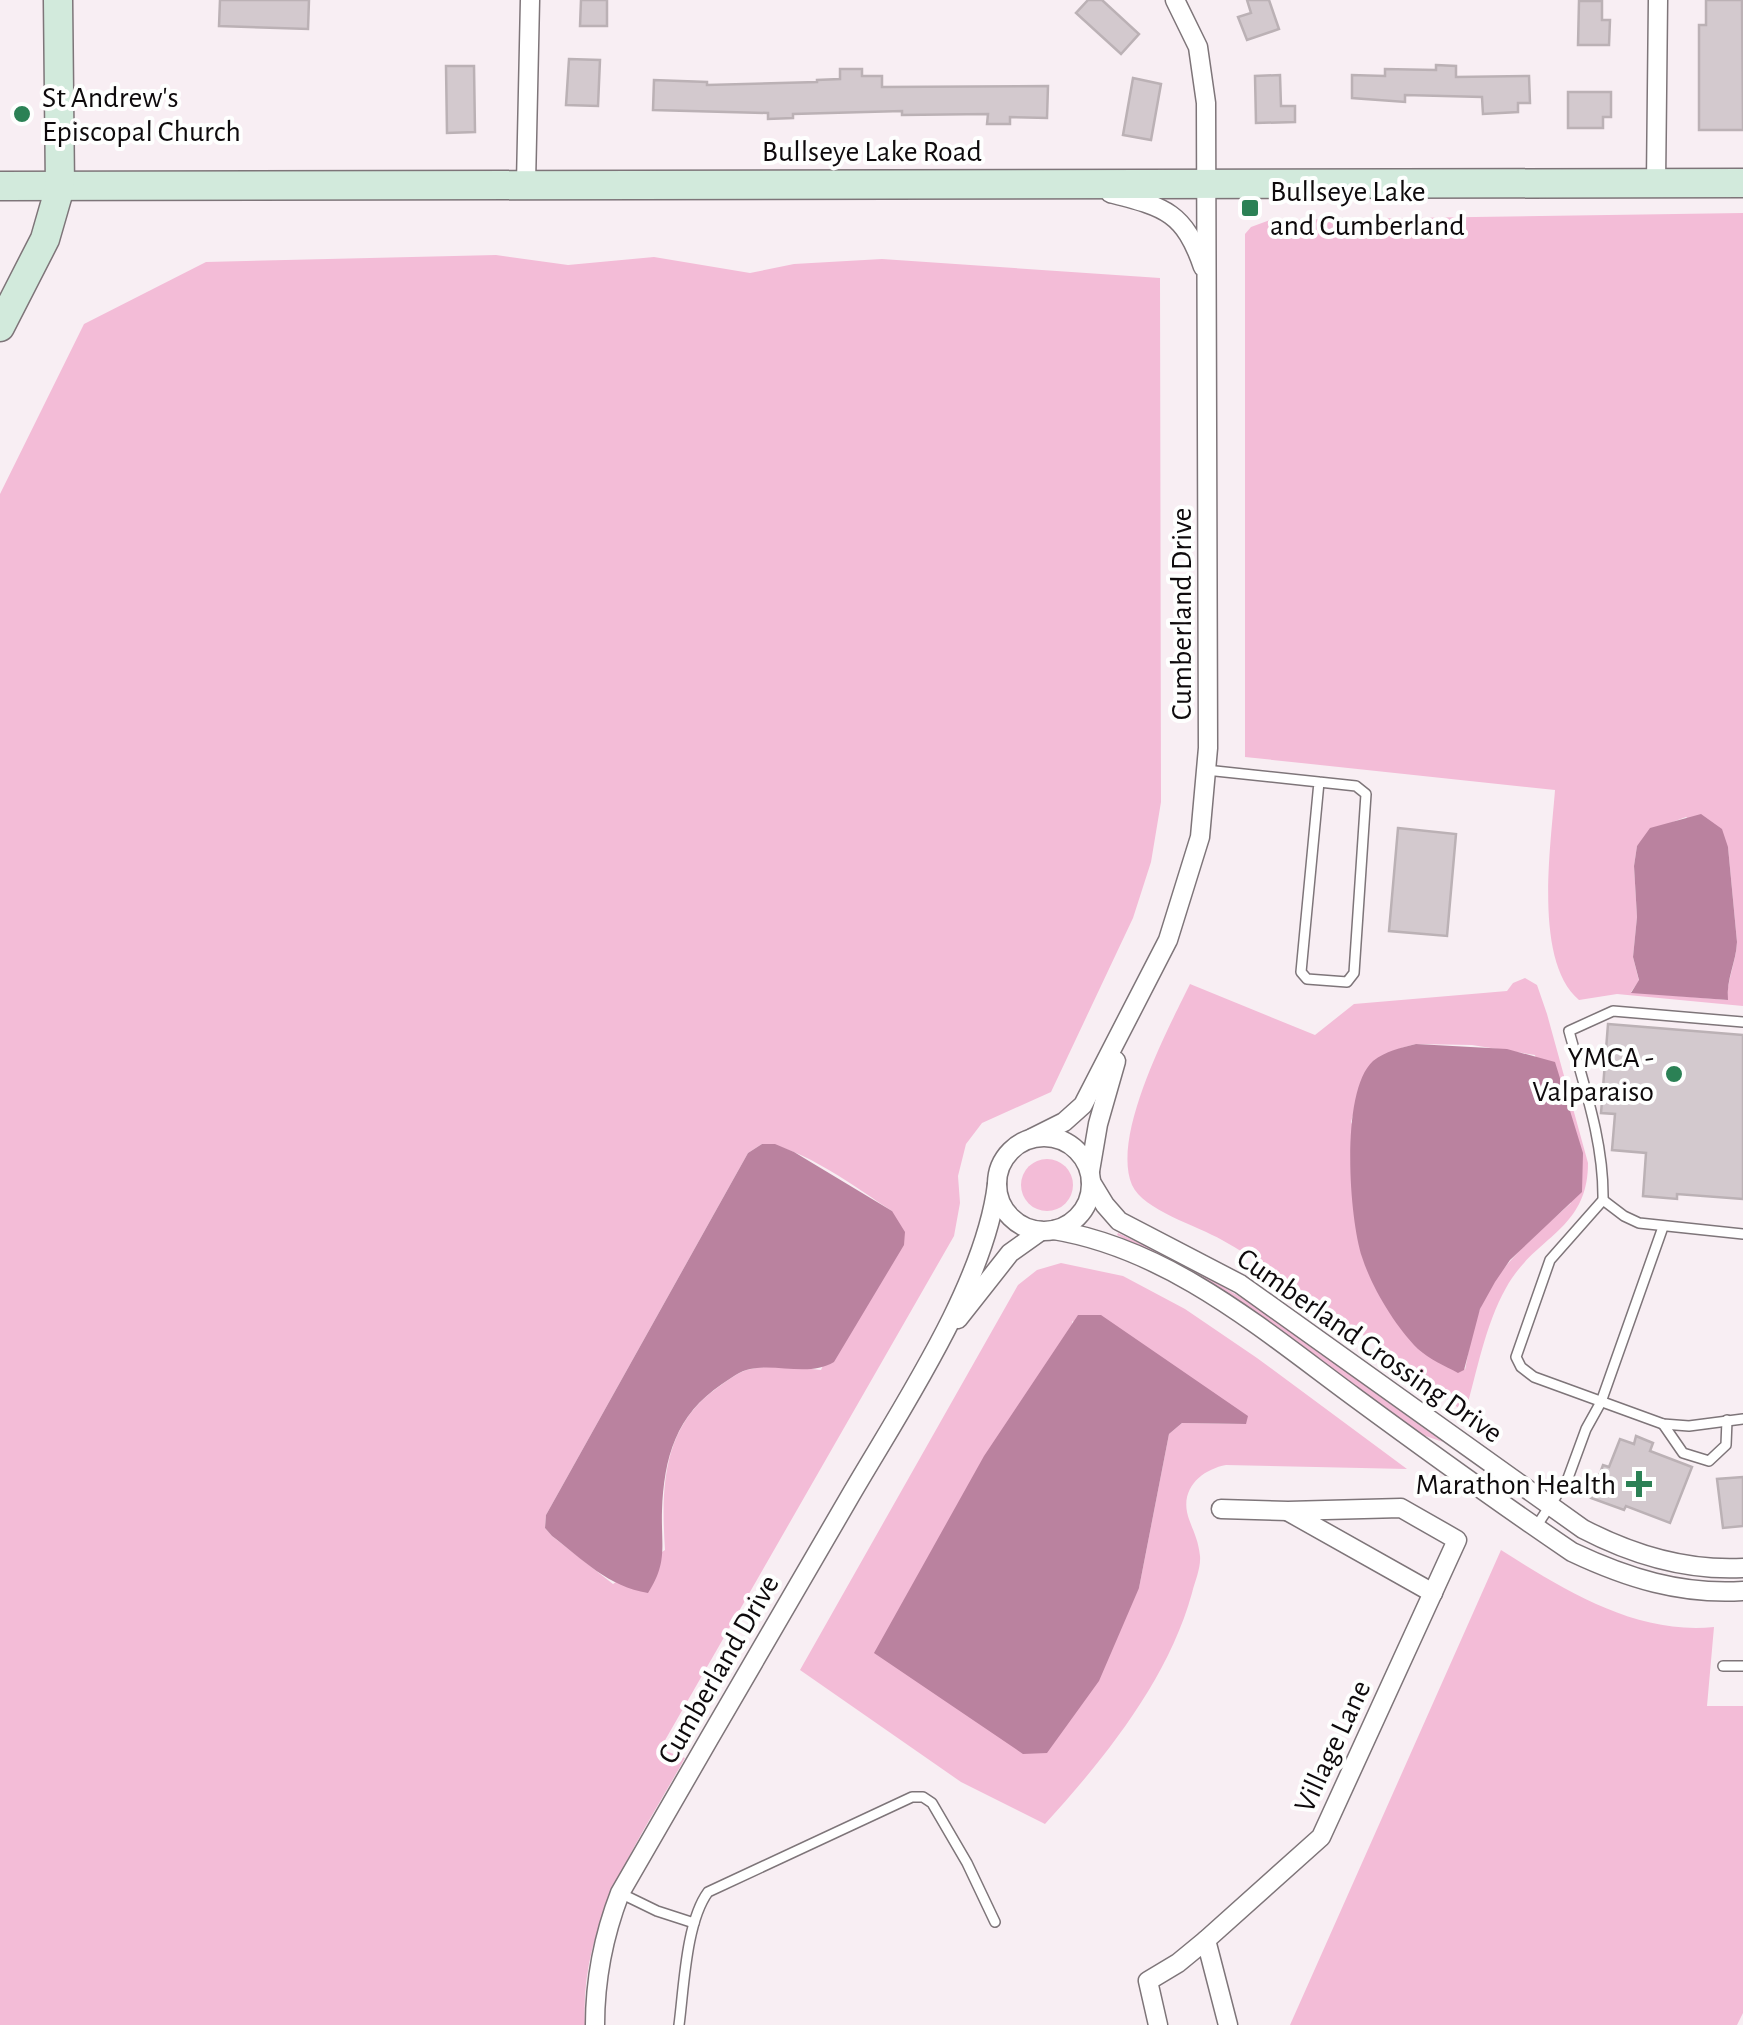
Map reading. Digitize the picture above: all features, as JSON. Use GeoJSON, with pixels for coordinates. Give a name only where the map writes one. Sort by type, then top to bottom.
{"type":"FeatureCollection","features":[{"type":"Feature","properties":{"kind":"street"},"geometry":{"type":"LineString","coordinates":[[0,327],[44,239],[60,187],[58,0]]}},
{"type":"Feature","properties":{"kind":"street"},"geometry":{"type":"LineString","coordinates":[[526,183],[530,0]]}},
{"type":"Feature","properties":{"kind":"street","name":"Cumberland Drive"},"geometry":{"type":"LineString","coordinates":[[1032,1138],[1064,1122],[1083,1105],[1168,940],[1200,837],[1206,770],[1207,186],[1202,66],[1193,32],[1176,0]]}},
{"type":"Feature","properties":{"kind":"street"},"geometry":{"type":"LineString","coordinates":[[1656,183],[1658,0]]}},
{"type":"Feature","properties":{"kind":"street"},"geometry":{"type":"LineString","coordinates":[[1075,184],[1158,207],[1179,220],[1194,240],[1208,282]]}},
{"type":"Feature","properties":{"kind":"street","name":"Bullseye Lake Road"},"geometry":{"type":"LineString","coordinates":[[0,186],[1743,184]]}},
{"type":"Feature","properties":{"kind":"street","name":"Cumberland Drive"},"geometry":{"type":"LineString","coordinates":[[1090,1176],[1098,1121],[1126,1027]]}},
{"type":"Feature","properties":{"kind":"street"},"geometry":{"type":"LineString","coordinates":[[1032,1138],[1066,1140],[1084,1158],[1090,1176],[1084,1210],[1066,1226],[1048,1231],[1016,1222],[1000,1200],[997,1184],[1006,1156],[1032,1138]]}},
{"type":"Feature","properties":{"kind":"street","name":"Cumberland Crossing Drive"},"geometry":{"type":"LineString","coordinates":[[1090,1176],[1105,1206],[1119,1221],[1240,1284],[1600,1538],[1650,1558],[1743,1568]]}},
{"type":"Feature","properties":{"kind":"street","name":"Cumberland Drive"},"geometry":{"type":"LineString","coordinates":[[595,2025],[599,1962],[620,1893],[932,1356],[978,1259],[994,1213],[997,1184]]}},
{"type":"Feature","properties":{"kind":"street","name":"Cumberland Drive"},"geometry":{"type":"LineString","coordinates":[[932,1356],[1010,1253],[1048,1231]]}},
{"type":"Feature","properties":{"kind":"street","name":"Cumberland Crossing Drive"},"geometry":{"type":"LineString","coordinates":[[1048,1231],[1093,1236],[1118,1245],[1224,1302],[1572,1552],[1650,1583],[1699,1592],[1743,1591]]}},
{"type":"Feature","properties":{"kind":"street","name":"Village Lane"},"geometry":{"type":"LineString","coordinates":[[1158,2025],[1148,1981],[1206,1940],[1321,1838],[1457,1540],[1401,1508],[1221,1509]]}},
{"type":"Feature","properties":{"kind":"street","name":"Village Lane"},"geometry":{"type":"LineString","coordinates":[[1288,1511],[1432,1593]]}},
{"type":"Feature","properties":{"kind":"street"},"geometry":{"type":"LineString","coordinates":[[1206,1940],[1228,2025]]}},
{"type":"Feature","properties":{"kind":"lane"},"geometry":{"type":"LineString","coordinates":[[1206,770],[1319,782],[1356,786],[1366,794],[1354,973],[1347,982],[1307,979],[1301,972],[1319,782]]}},
{"type":"Feature","properties":{"kind":"lane"},"geometry":{"type":"LineString","coordinates":[[1743,1022],[1614,1010],[1569,1031],[1598,1141],[1604,1171],[1603,1200],[1550,1260],[1516,1357],[1534,1378],[1663,1424],[1688,1426],[1743,1419]]}},
{"type":"Feature","properties":{"kind":"lane"},"geometry":{"type":"LineString","coordinates":[[1603,1200],[1631,1220],[1743,1234]]}},
{"type":"Feature","properties":{"kind":"lane"},"geometry":{"type":"LineString","coordinates":[[1536,1527],[1568,1478],[1586,1429],[1601,1402],[1662,1226]]}},
{"type":"Feature","properties":{"kind":"lane"},"geometry":{"type":"LineString","coordinates":[[1663,1424],[1683,1452],[1709,1461],[1726,1445],[1726,1420]]}},
{"type":"Feature","properties":{"kind":"lane"},"geometry":{"type":"LineString","coordinates":[[1723,1666],[1743,1666]]}},
{"type":"Feature","properties":{"kind":"lane"},"geometry":{"type":"LineString","coordinates":[[678,2025],[694,1922],[699,1904],[708,1892],[912,1797],[923,1797],[932,1803],[968,1862],[994,1922]]}},
{"type":"Feature","properties":{"kind":"lane"},"geometry":{"type":"LineString","coordinates":[[620,1893],[656,1911],[694,1922]]}},
{"type":"Feature","properties":{"kind":"shaded area"},"geometry":{"type":"Polygon","coordinates":[[[1743,213],[1743,1006],[1617,994],[1579,1000],[1565,982],[1550,931],[1549,870],[1555,790],[1245,757],[1245,234],[1251,227],[1270,220],[1743,213]],[[1686,817],[1637,846],[1633,957],[1639,981],[1631,992],[1727,1000],[1737,942],[1728,847],[1686,817]]]}},
{"type":"Feature","properties":{"kind":"shaded area"},"geometry":{"type":"Polygon","coordinates":[[[496,255],[568,265],[654,257],[750,273],[794,264],[882,259],[1160,278],[1161,802],[1151,862],[1133,918],[1051,1092],[982,1123],[966,1144],[958,1176],[960,1203],[954,1236],[660,1749],[685,1758],[631,1853],[602,1918],[591,1952],[585,2025],[0,2025],[0,494],[84,324],[206,262],[496,255]],[[762,1144],[748,1153],[546,1515],[545,1528],[552,1536],[613,1584],[665,1550],[665,1482],[675,1440],[685,1421],[717,1388],[747,1370],[821,1370],[892,1211],[829,1170],[777,1146],[762,1144]]]}},
{"type":"Feature","properties":{"kind":"shaded area"},"geometry":{"type":"Polygon","coordinates":[[[1701,814],[1722,829],[1728,847],[1737,942],[1728,1000],[1631,993],[1639,980],[1633,957],[1637,846],[1650,828],[1701,814]]]}},
{"type":"Feature","properties":{"kind":"shaded area"},"geometry":{"type":"Polygon","coordinates":[[[1525,978],[1537,985],[1588,1163],[1586,1186],[1569,1219],[1518,1270],[1506,1288],[1487,1333],[1465,1413],[1285,1279],[1222,1240],[1147,1202],[1132,1185],[1129,1139],[1145,1083],[1190,984],[1315,1035],[1354,1004],[1507,991],[1525,978]],[[1416,1044],[1385,1055],[1369,1070],[1351,1122],[1465,1370],[1477,1316],[1487,1293],[1519,1251],[1571,1203],[1535,1055],[1472,1045],[1416,1044]]]}},
{"type":"Feature","properties":{"kind":"shaded area"},"geometry":{"type":"Polygon","coordinates":[[[1416,1044],[1507,1049],[1555,1062],[1583,1153],[1582,1192],[1510,1260],[1480,1309],[1464,1370],[1458,1373],[1409,1340],[1378,1294],[1357,1238],[1350,1155],[1356,1099],[1363,1076],[1373,1061],[1416,1044]]]}},
{"type":"Feature","properties":{"kind":"shaded area"},"geometry":{"type":"Polygon","coordinates":[[[762,1144],[775,1144],[794,1152],[892,1211],[905,1232],[904,1245],[834,1362],[814,1369],[746,1370],[706,1396],[694,1409],[676,1439],[666,1473],[658,1572],[648,1593],[634,1590],[597,1571],[552,1536],[545,1528],[546,1515],[748,1153],[762,1144]]]}},
{"type":"Feature","properties":{"kind":"shaded area"},"geometry":{"type":"Polygon","coordinates":[[[1047,1159],[1065,1167],[1073,1185],[1065,1203],[1047,1211],[1029,1203],[1021,1185],[1029,1167],[1047,1159]]]}},
{"type":"Feature","properties":{"kind":"shaded area"},"geometry":{"type":"Polygon","coordinates":[[[1118,1233],[1188,1266],[1252,1304],[1443,1442],[1417,1433],[1191,1273],[1118,1233]]]}},
{"type":"Feature","properties":{"kind":"shaded area"},"geometry":{"type":"Polygon","coordinates":[[[1061,1263],[1123,1276],[1185,1309],[1407,1469],[1226,1465],[1196,1480],[1186,1503],[1200,1565],[1167,1657],[1112,1745],[1045,1824],[961,1782],[800,1670],[1018,1285],[1037,1270],[1061,1263]],[[1072,1321],[1139,1588],[1169,1434],[1182,1423],[1245,1424],[1072,1321]]]}},
{"type":"Feature","properties":{"kind":"shaded area"},"geometry":{"type":"Polygon","coordinates":[[[1078,1315],[1101,1315],[1248,1416],[1246,1424],[1182,1423],[1169,1434],[1139,1588],[1099,1681],[1047,1753],[1023,1754],[874,1653],[984,1456],[1078,1315]]]}},
{"type":"Feature","properties":{"kind":"shaded area"},"geometry":{"type":"Polygon","coordinates":[[[1501,1550],[1576,1594],[1629,1617],[1685,1628],[1714,1627],[1707,1706],[1743,1706],[1743,2013],[1737,2025],[1290,2025],[1501,1550]]]}},
{"type":"Feature","properties":{"kind":"building"},"geometry":{"type":"Polygon","coordinates":[[[220,0],[309,0],[308,29],[219,26],[220,0]]]}},
{"type":"Feature","properties":{"kind":"building"},"geometry":{"type":"Polygon","coordinates":[[[581,0],[607,0],[607,26],[580,26],[581,0]]]}},
{"type":"Feature","properties":{"kind":"building"},"geometry":{"type":"Polygon","coordinates":[[[1088,0],[1102,0],[1139,34],[1121,54],[1076,13],[1088,0]]]}},
{"type":"Feature","properties":{"kind":"building"},"geometry":{"type":"Polygon","coordinates":[[[1247,0],[1269,0],[1279,29],[1247,40],[1238,17],[1251,13],[1247,0]]]}},
{"type":"Feature","properties":{"kind":"building"},"geometry":{"type":"Polygon","coordinates":[[[1706,0],[1742,0],[1743,130],[1699,130],[1699,25],[1706,25],[1706,0]]]}},
{"type":"Feature","properties":{"kind":"building"},"geometry":{"type":"Polygon","coordinates":[[[1579,1],[1602,1],[1602,20],[1610,20],[1609,45],[1578,45],[1579,1]]]}},
{"type":"Feature","properties":{"kind":"building"},"geometry":{"type":"Polygon","coordinates":[[[569,59],[600,60],[598,106],[566,105],[569,59]]]}},
{"type":"Feature","properties":{"kind":"building"},"geometry":{"type":"Polygon","coordinates":[[[1436,65],[1456,66],[1456,77],[1529,76],[1530,103],[1518,103],[1518,112],[1483,114],[1482,97],[1405,95],[1405,102],[1352,98],[1352,75],[1385,76],[1385,69],[1436,70],[1436,65]]]}},
{"type":"Feature","properties":{"kind":"building"},"geometry":{"type":"Polygon","coordinates":[[[446,66],[474,66],[475,132],[447,133],[446,66]]]}},
{"type":"Feature","properties":{"kind":"building"},"geometry":{"type":"Polygon","coordinates":[[[840,69],[862,69],[862,76],[882,76],[882,87],[1048,86],[1047,118],[1010,117],[1010,124],[987,124],[988,114],[902,115],[902,111],[793,114],[793,118],[768,119],[768,113],[653,110],[654,80],[707,85],[817,82],[840,79],[840,69]]]}},
{"type":"Feature","properties":{"kind":"building"},"geometry":{"type":"Polygon","coordinates":[[[1280,75],[1281,106],[1295,106],[1295,122],[1256,123],[1255,76],[1280,75]]]}},
{"type":"Feature","properties":{"kind":"building"},"geometry":{"type":"Polygon","coordinates":[[[1133,78],[1161,84],[1151,140],[1123,135],[1133,78]]]}},
{"type":"Feature","properties":{"kind":"building"},"geometry":{"type":"Polygon","coordinates":[[[1568,92],[1611,92],[1611,117],[1603,117],[1603,128],[1568,128],[1568,92]]]}},
{"type":"Feature","properties":{"kind":"building"},"geometry":{"type":"Polygon","coordinates":[[[1398,828],[1456,834],[1447,936],[1389,931],[1398,828]]]}},
{"type":"Feature","properties":{"kind":"building","name":"YMCA - Valparaiso"},"geometry":{"type":"Polygon","coordinates":[[[1608,1024],[1743,1035],[1743,1199],[1677,1194],[1677,1199],[1643,1196],[1646,1153],[1612,1150],[1615,1114],[1601,1113],[1608,1024]]]}},
{"type":"Feature","properties":{"kind":"building"},"geometry":{"type":"Polygon","coordinates":[[[1636,1436],[1653,1443],[1650,1451],[1692,1467],[1670,1523],[1591,1498],[1603,1465],[1609,1467],[1620,1439],[1634,1444],[1636,1436]]]}},
{"type":"Feature","properties":{"kind":"building"},"geometry":{"type":"Polygon","coordinates":[[[1743,1477],[1743,1526],[1723,1528],[1717,1479],[1743,1477]]]}},
{"type":"Feature","properties":{"kind":"place","name":"St Andrew's Episcopal Church"},"geometry":{"type":"Point","coordinates":[22,114]}},
{"type":"Feature","properties":{"kind":"place","name":"Bullseye Lake and Cumberland"},"geometry":{"type":"Point","coordinates":[1250,208]}},
{"type":"Feature","properties":{"kind":"place","name":"YMCA - Valparaiso"},"geometry":{"type":"Point","coordinates":[1674,1074]}},
{"type":"Feature","properties":{"kind":"place","name":"Marathon Health"},"geometry":{"type":"Point","coordinates":[1639,1484]}}]}
